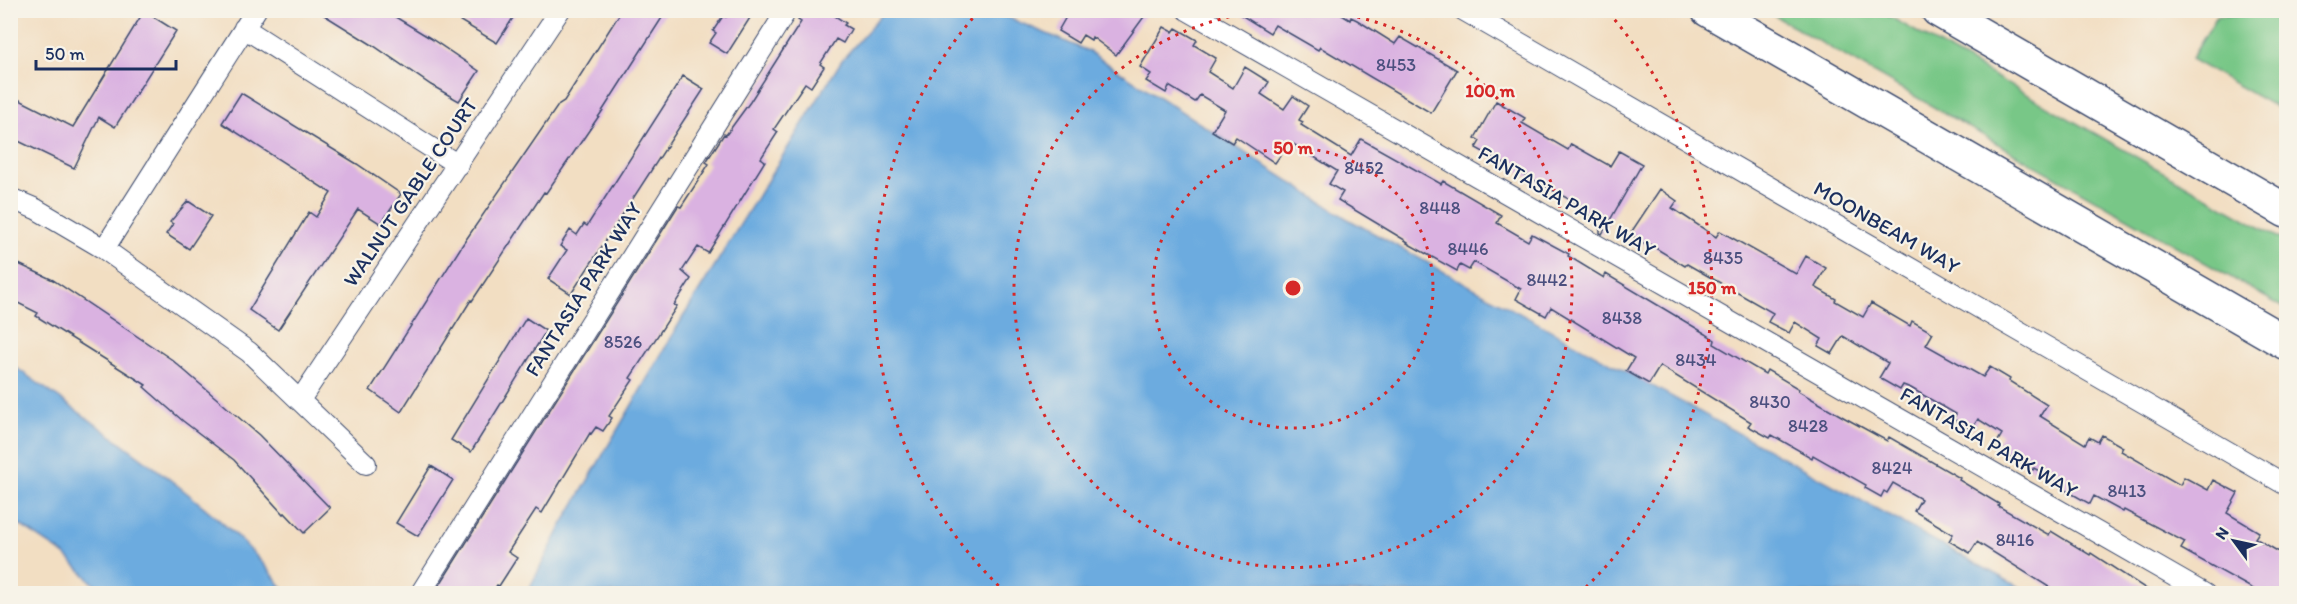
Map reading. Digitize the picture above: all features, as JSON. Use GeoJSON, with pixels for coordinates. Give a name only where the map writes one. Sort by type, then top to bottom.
{"type":"FeatureCollection","features":[{"type":"Feature","properties":{"kind":"highway"},"geometry":{"type":"LineString","coordinates":[[1708,10],[2286,343]]}},
{"type":"Feature","properties":{"kind":"highway"},"geometry":{"type":"LineString","coordinates":[[1938,10],[2286,211]]}},
{"type":"Feature","properties":{"kind":"street"},"geometry":{"type":"LineString","coordinates":[[104,249],[256,10]]}},
{"type":"Feature","properties":{"kind":"street","name":"WALNUT GABLE COURT"},"geometry":{"type":"LineString","coordinates":[[300,400],[560,10]]}},
{"type":"Feature","properties":{"kind":"street","name":"FANTASIA PARK WAY"},"geometry":{"type":"LineString","coordinates":[[420,594],[787,10]]}},
{"type":"Feature","properties":{"kind":"street","name":"FANTASIA PARK WAY"},"geometry":{"type":"LineString","coordinates":[[1187,10],[2205,594]]}},
{"type":"Feature","properties":{"kind":"street","name":"MOONBEAM WAY"},"geometry":{"type":"LineString","coordinates":[[1463,10],[2286,485]]}},
{"type":"Feature","properties":{"kind":"street"},"geometry":{"type":"LineString","coordinates":[[244,28],[458,165]]}},
{"type":"Feature","properties":{"kind":"street"},"geometry":{"type":"LineString","coordinates":[[10,198],[36,209],[104,249],[249,352],[366,464]]}},
{"type":"Feature","properties":{"kind":"green space"},"geometry":{"type":"Polygon","coordinates":[[[1766,11],[1880,11],[2286,242],[2286,309],[1766,11]]]}},
{"type":"Feature","properties":{"kind":"green space"},"geometry":{"type":"Polygon","coordinates":[[[2286,13],[2286,113],[2191,59],[2217,16],[2286,13]]]}},
{"type":"Feature","properties":{"kind":"water"},"geometry":{"type":"Polygon","coordinates":[[[886,10],[992,11],[1088,51],[1346,218],[2030,593],[527,593],[562,525],[683,317],[842,60],[886,10]]]}},
{"type":"Feature","properties":{"kind":"water"},"geometry":{"type":"Polygon","coordinates":[[[11,364],[95,423],[206,509],[261,561],[284,590],[283,593],[103,593],[64,554],[11,519],[11,364]]]}},
{"type":"Feature","properties":{"kind":"building"},"geometry":{"type":"Polygon","coordinates":[[[316,10],[384,10],[479,71],[459,101],[316,10]]]}},
{"type":"Feature","properties":{"kind":"building"},"geometry":{"type":"Polygon","coordinates":[[[442,10],[518,10],[497,43],[442,10]]]}},
{"type":"Feature","properties":{"kind":"building"},"geometry":{"type":"Polygon","coordinates":[[[622,10],[667,10],[601,113],[471,300],[401,412],[370,390],[463,244],[559,104],[564,101],[622,10]]]}},
{"type":"Feature","properties":{"kind":"building"},"geometry":{"type":"Polygon","coordinates":[[[730,10],[755,10],[727,54],[709,43],[716,33],[713,31],[730,10]]]}},
{"type":"Feature","properties":{"kind":"building"},"geometry":{"type":"Polygon","coordinates":[[[804,10],[826,10],[851,29],[843,43],[836,39],[820,64],[824,67],[811,87],[805,83],[774,129],[778,132],[761,158],[765,161],[708,253],[698,247],[682,271],[691,279],[674,305],[677,306],[630,378],[633,380],[609,416],[612,418],[603,431],[596,427],[590,433],[542,513],[536,509],[508,552],[517,558],[499,586],[497,585],[491,594],[434,594],[678,206],[681,207],[709,164],[706,162],[724,134],[726,135],[750,102],[801,22],[798,20],[804,10]]]}},
{"type":"Feature","properties":{"kind":"building"},"geometry":{"type":"Polygon","coordinates":[[[1070,10],[1149,10],[1116,55],[1092,37],[1091,40],[1083,35],[1078,43],[1058,31],[1070,10]]]}},
{"type":"Feature","properties":{"kind":"building"},"geometry":{"type":"Polygon","coordinates":[[[1233,10],[1334,10],[1350,20],[1351,17],[1357,20],[1395,44],[1400,37],[1457,70],[1431,113],[1320,47],[1318,50],[1275,25],[1270,33],[1233,10]]]}},
{"type":"Feature","properties":{"kind":"building"},"geometry":{"type":"Polygon","coordinates":[[[144,11],[176,31],[115,127],[99,117],[74,168],[10,137],[10,95],[73,127],[144,11]]]}},
{"type":"Feature","properties":{"kind":"building"},"geometry":{"type":"Polygon","coordinates":[[[1164,27],[1173,32],[1176,28],[1197,40],[1194,45],[1216,58],[1208,72],[1233,88],[1245,67],[1269,82],[1261,94],[1284,109],[1293,96],[1308,106],[1299,120],[1303,122],[1301,125],[1351,156],[1361,139],[1441,184],[1443,181],[1501,215],[1497,223],[1528,241],[1532,234],[1569,254],[1568,256],[1604,278],[1606,274],[1706,334],[1715,340],[1714,344],[1765,374],[1767,370],[1799,389],[1798,391],[1887,441],[1889,437],[1960,478],[1959,480],[1999,504],[1998,506],[2049,535],[2051,531],[2090,555],[2091,553],[2154,594],[2060,594],[1977,542],[1970,553],[1949,541],[1953,534],[1914,511],[1921,499],[1893,483],[1887,493],[1884,491],[1881,497],[1865,488],[1866,485],[1813,455],[1812,458],[1772,435],[1770,438],[1748,426],[1751,422],[1660,366],[1649,384],[1626,371],[1634,358],[1551,307],[1546,316],[1516,299],[1521,289],[1474,262],[1469,270],[1460,265],[1457,271],[1338,200],[1343,192],[1329,184],[1337,171],[1290,142],[1275,163],[1236,137],[1232,143],[1212,131],[1225,110],[1200,95],[1195,102],[1169,86],[1166,93],[1146,81],[1151,74],[1140,67],[1164,27]]]}},
{"type":"Feature","properties":{"kind":"building"},"geometry":{"type":"Polygon","coordinates":[[[683,76],[704,89],[571,294],[548,279],[567,250],[560,246],[570,230],[577,235],[584,224],[587,226],[683,76]]]}},
{"type":"Feature","properties":{"kind":"building"},"geometry":{"type":"Polygon","coordinates":[[[241,93],[357,164],[401,194],[381,224],[358,209],[278,330],[249,310],[309,212],[316,217],[331,193],[222,123],[241,93]]]}},
{"type":"Feature","properties":{"kind":"building"},"geometry":{"type":"Polygon","coordinates":[[[1496,101],[1525,118],[1522,123],[1568,150],[1571,144],[1610,166],[1619,151],[1642,164],[1602,234],[1600,233],[1600,222],[1583,212],[1585,208],[1476,148],[1480,141],[1475,138],[1496,101]]]}},
{"type":"Feature","properties":{"kind":"building"},"geometry":{"type":"Polygon","coordinates":[[[1660,189],[1677,201],[1672,208],[1716,237],[1720,231],[1796,274],[1806,256],[1826,268],[1815,287],[1836,299],[1835,301],[1863,317],[1871,303],[1910,326],[1912,321],[1933,333],[1926,345],[1983,377],[1990,367],[2010,379],[2009,381],[2047,405],[2040,416],[2085,444],[2089,437],[2098,442],[2102,435],[2123,447],[2121,451],[2180,485],[2184,477],[2208,490],[2213,480],[2238,493],[2227,513],[2259,532],[2255,538],[2286,556],[2286,588],[2283,594],[2262,594],[2181,549],[2185,542],[2094,496],[2090,504],[2060,487],[2062,484],[2034,468],[2033,470],[2010,456],[2009,458],[1994,448],[2002,434],[1978,419],[1971,430],[1953,419],[1956,414],[1911,388],[1903,385],[1900,390],[1879,378],[1888,363],[1843,336],[1832,354],[1818,346],[1822,339],[1795,322],[1789,333],[1768,322],[1773,313],[1687,264],[1685,266],[1649,244],[1647,246],[1630,234],[1660,189]]]}},
{"type":"Feature","properties":{"kind":"building"},"geometry":{"type":"Polygon","coordinates":[[[188,201],[211,216],[189,249],[166,234],[173,224],[170,222],[188,201]]]}},
{"type":"Feature","properties":{"kind":"building"},"geometry":{"type":"Polygon","coordinates":[[[10,260],[53,280],[171,359],[259,435],[330,508],[304,533],[285,513],[283,514],[234,460],[183,421],[144,387],[146,385],[36,316],[38,313],[10,299],[10,260]]]}},
{"type":"Feature","properties":{"kind":"building"},"geometry":{"type":"Polygon","coordinates":[[[526,318],[546,331],[471,452],[451,440],[526,318]]]}},
{"type":"Feature","properties":{"kind":"building"},"geometry":{"type":"Polygon","coordinates":[[[431,466],[453,480],[418,536],[396,523],[431,466]]]}}]}
